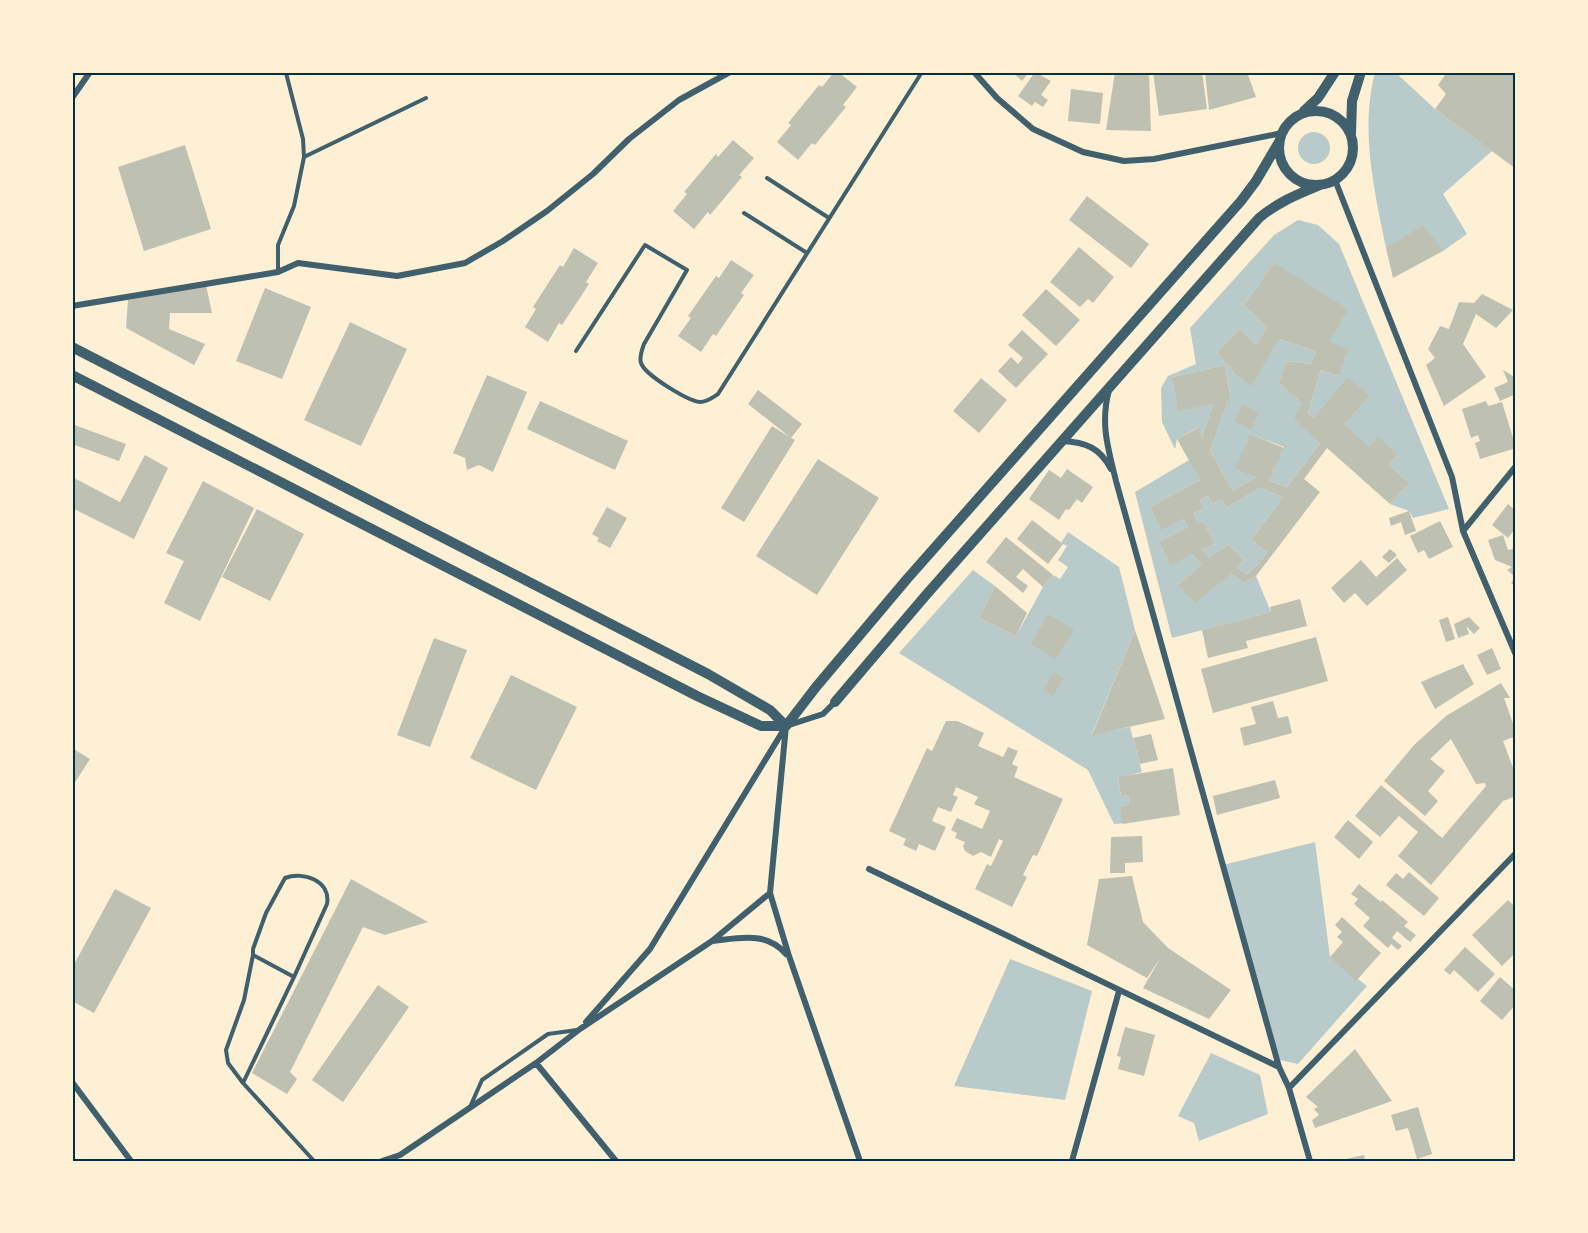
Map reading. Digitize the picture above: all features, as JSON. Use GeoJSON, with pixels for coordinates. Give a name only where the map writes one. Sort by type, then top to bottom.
{"type":"FeatureCollection","features":[{"type":"Feature","properties":{"kind":"street"},"geometry":{"type":"LineString","coordinates":[[72,98],[90,72]]}},
{"type":"Feature","properties":{"kind":"street"},"geometry":{"type":"LineString","coordinates":[[72,306],[278,273],[298,263],[397,276],[465,263],[547,211],[593,174],[628,139],[679,100],[730,72]]}},
{"type":"Feature","properties":{"kind":"street"},"geometry":{"type":"LineString","coordinates":[[974,72],[997,98],[1032,129],[1083,152],[1124,161],[1154,159],[1280,138]]}},
{"type":"Feature","properties":{"kind":"street"},"geometry":{"type":"LineString","coordinates":[[580,1029],[651,949],[786,726],[816,687],[900,587],[1241,201],[1256,181],[1287,124],[1318,98],[1335,72]]}},
{"type":"Feature","properties":{"kind":"street"},"geometry":{"type":"LineString","coordinates":[[72,375],[706,701],[761,726],[786,726],[823,714],[1259,218],[1273,206],[1335,180],[1345,171],[1353,153],[1352,101],[1361,72]]}},
{"type":"Feature","properties":{"kind":"street"},"geometry":{"type":"LineString","coordinates":[[1302,113],[1321,111],[1331,113],[1339,118],[1351,134]]}},
{"type":"Feature","properties":{"kind":"street"},"geometry":{"type":"LineString","coordinates":[[1280,138],[1281,162],[1286,170],[1301,182],[1320,185]]}},
{"type":"Feature","properties":{"kind":"street"},"geometry":{"type":"LineString","coordinates":[[1335,180],[1452,477],[1463,531],[1516,655]]}},
{"type":"Feature","properties":{"kind":"street"},"geometry":{"type":"LineString","coordinates":[[72,347],[708,674],[770,710],[786,726]]}},
{"type":"Feature","properties":{"kind":"street"},"geometry":{"type":"LineString","coordinates":[[1110,387],[1104,408],[1104,431],[1116,481],[1279,1066],[1289,1088],[1310,1161]]}},
{"type":"Feature","properties":{"kind":"street"},"geometry":{"type":"LineString","coordinates":[[1062,441],[1080,442],[1092,446],[1102,455],[1116,481]]}},
{"type":"Feature","properties":{"kind":"street"},"geometry":{"type":"LineString","coordinates":[[1463,531],[1516,466]]}},
{"type":"Feature","properties":{"kind":"street"},"geometry":{"type":"LineString","coordinates":[[786,726],[770,893],[789,956],[860,1161]]}},
{"type":"Feature","properties":{"kind":"street"},"geometry":{"type":"LineString","coordinates":[[1289,1088],[1516,853]]}},
{"type":"Feature","properties":{"kind":"street"},"geometry":{"type":"LineString","coordinates":[[869,869],[1279,1066]]}},
{"type":"Feature","properties":{"kind":"street"},"geometry":{"type":"LineString","coordinates":[[382,1161],[401,1158],[536,1063],[580,1029],[712,941],[770,893]]}},
{"type":"Feature","properties":{"kind":"street"},"geometry":{"type":"LineString","coordinates":[[712,941],[748,937],[764,938],[779,946],[789,956]]}},
{"type":"Feature","properties":{"kind":"street"},"geometry":{"type":"LineString","coordinates":[[1072,1161],[1119,991]]}},
{"type":"Feature","properties":{"kind":"street"},"geometry":{"type":"LineString","coordinates":[[536,1063],[616,1161]]}},
{"type":"Feature","properties":{"kind":"street"},"geometry":{"type":"LineString","coordinates":[[72,1082],[131,1161]]}},
{"type":"Feature","properties":{"kind":"lane"},"geometry":{"type":"LineString","coordinates":[[278,273],[278,244],[294,206],[304,157],[303,139],[286,73],[288,72]]}},
{"type":"Feature","properties":{"kind":"lane"},"geometry":{"type":"LineString","coordinates":[[576,351],[645,245],[687,270],[644,344],[640,358],[641,364],[647,372],[685,396],[698,401],[708,401],[718,394],[922,72]]}},
{"type":"Feature","properties":{"kind":"lane"},"geometry":{"type":"LineString","coordinates":[[304,157],[426,98]]}},
{"type":"Feature","properties":{"kind":"lane"},"geometry":{"type":"LineString","coordinates":[[766,178],[829,218]]}},
{"type":"Feature","properties":{"kind":"lane"},"geometry":{"type":"LineString","coordinates":[[744,213],[807,253]]}},
{"type":"Feature","properties":{"kind":"lane"},"geometry":{"type":"LineString","coordinates":[[243,1083],[294,977],[328,898],[327,890],[311,877],[302,874],[285,878],[267,913],[253,949],[254,955],[244,1000],[226,1050],[228,1063],[243,1083],[314,1161]]}},
{"type":"Feature","properties":{"kind":"lane"},"geometry":{"type":"LineString","coordinates":[[254,955],[294,977]]}},
{"type":"Feature","properties":{"kind":"lane"},"geometry":{"type":"LineString","coordinates":[[470,1108],[482,1080],[548,1034],[580,1029]]}},
{"type":"Feature","properties":{"kind":"shaded area"},"geometry":{"type":"Polygon","coordinates":[[[1375,72],[1395,72],[1435,109],[1492,151],[1443,194],[1467,234],[1443,251],[1386,248],[1370,160],[1369,117],[1375,72]]]}},
{"type":"Feature","properties":{"kind":"shaded area"},"geometry":{"type":"Polygon","coordinates":[[[1314,132],[1325,137],[1330,148],[1325,159],[1314,164],[1303,159],[1298,148],[1303,137],[1314,132]]]}},
{"type":"Feature","properties":{"kind":"shaded area"},"geometry":{"type":"Polygon","coordinates":[[[1298,220],[1318,225],[1339,244],[1449,509],[1413,518],[1409,511],[1390,504],[1409,483],[1389,465],[1398,454],[1378,438],[1369,447],[1308,413],[1321,370],[1339,376],[1329,342],[1274,263],[1244,305],[1267,327],[1256,345],[1240,329],[1217,352],[1234,373],[1279,339],[1316,351],[1311,364],[1286,361],[1279,383],[1302,403],[1295,419],[1320,443],[1287,487],[1269,481],[1284,447],[1250,434],[1256,477],[1233,491],[1210,451],[1228,401],[1231,400],[1225,365],[1173,377],[1213,404],[1202,437],[1197,428],[1177,439],[1175,449],[1162,422],[1161,388],[1168,376],[1196,364],[1190,328],[1274,235],[1298,220]]]}},
{"type":"Feature","properties":{"kind":"shaded area"},"geometry":{"type":"Polygon","coordinates":[[[1189,460],[1200,480],[1150,507],[1161,529],[1184,519],[1188,527],[1159,542],[1170,564],[1193,554],[1201,565],[1178,585],[1231,573],[1244,583],[1256,576],[1271,612],[1172,638],[1135,492],[1189,460]]]}},
{"type":"Feature","properties":{"kind":"shaded area"},"geometry":{"type":"Polygon","coordinates":[[[1259,488],[1283,497],[1251,540],[1267,552],[1255,568],[1246,574],[1237,567],[1244,560],[1228,544],[1209,558],[1202,549],[1215,544],[1203,521],[1198,523],[1193,513],[1204,509],[1200,500],[1208,496],[1212,504],[1222,500],[1226,508],[1259,488]]]}},
{"type":"Feature","properties":{"kind":"shaded area"},"geometry":{"type":"Polygon","coordinates":[[[1068,532],[1119,567],[1135,630],[1092,734],[1130,727],[1142,772],[1118,778],[1121,796],[1128,795],[1129,804],[1120,806],[1126,823],[1114,824],[1088,770],[899,653],[973,570],[995,586],[979,618],[1016,636],[1043,587],[1053,575],[1060,579],[1068,567],[1058,560],[1067,546],[1061,543],[1068,532]]]}},
{"type":"Feature","properties":{"kind":"shaded area"},"geometry":{"type":"Polygon","coordinates":[[[1315,842],[1330,957],[1367,986],[1298,1064],[1280,1060],[1223,865],[1315,842]]]}},
{"type":"Feature","properties":{"kind":"shaded area"},"geometry":{"type":"Polygon","coordinates":[[[1010,959],[1092,991],[1065,1100],[954,1086],[1010,959]]]}},
{"type":"Feature","properties":{"kind":"shaded area"},"geometry":{"type":"Polygon","coordinates":[[[1211,1053],[1260,1075],[1268,1114],[1199,1141],[1194,1123],[1178,1116],[1211,1053]]]}},
{"type":"Feature","properties":{"kind":"building"},"geometry":{"type":"Polygon","coordinates":[[[834,72],[838,72],[857,87],[843,105],[846,107],[815,145],[812,143],[798,160],[777,142],[791,125],[788,123],[819,85],[822,87],[834,72]]]}},
{"type":"Feature","properties":{"kind":"building"},"geometry":{"type":"Polygon","coordinates":[[[1012,72],[1029,72],[1022,81],[1012,72]]]}},
{"type":"Feature","properties":{"kind":"building"},"geometry":{"type":"Polygon","coordinates":[[[1035,72],[1051,81],[1041,95],[1048,100],[1043,107],[1035,102],[1032,106],[1018,96],[1035,72]]]}},
{"type":"Feature","properties":{"kind":"building"},"geometry":{"type":"Polygon","coordinates":[[[1115,72],[1149,72],[1151,131],[1106,130],[1115,72]]]}},
{"type":"Feature","properties":{"kind":"building"},"geometry":{"type":"Polygon","coordinates":[[[1153,72],[1202,72],[1207,109],[1159,116],[1153,72]]]}},
{"type":"Feature","properties":{"kind":"building"},"geometry":{"type":"Polygon","coordinates":[[[1205,72],[1247,72],[1256,97],[1209,110],[1205,72]]]}},
{"type":"Feature","properties":{"kind":"building"},"geometry":{"type":"Polygon","coordinates":[[[1447,72],[1516,72],[1516,169],[1435,109],[1446,94],[1438,85],[1447,72]]]}},
{"type":"Feature","properties":{"kind":"building"},"geometry":{"type":"Polygon","coordinates":[[[1071,89],[1103,93],[1100,124],[1068,121],[1071,89]]]}},
{"type":"Feature","properties":{"kind":"building"},"geometry":{"type":"Polygon","coordinates":[[[733,140],[754,158],[739,175],[742,177],[710,215],[708,212],[694,229],[673,211],[687,194],[684,192],[716,154],[718,157],[733,140]]]}},
{"type":"Feature","properties":{"kind":"building"},"geometry":{"type":"Polygon","coordinates":[[[185,145],[211,229],[144,251],[118,167],[185,145]]]}},
{"type":"Feature","properties":{"kind":"building"},"geometry":{"type":"Polygon","coordinates":[[[1087,196],[1149,244],[1131,268],[1069,220],[1087,196]]]}},
{"type":"Feature","properties":{"kind":"building"},"geometry":{"type":"Polygon","coordinates":[[[1424,225],[1443,251],[1393,278],[1386,248],[1424,225]]]}},
{"type":"Feature","properties":{"kind":"building"},"geometry":{"type":"Polygon","coordinates":[[[1079,247],[1114,277],[1093,303],[1088,299],[1080,307],[1050,282],[1079,247]]]}},
{"type":"Feature","properties":{"kind":"building"},"geometry":{"type":"Polygon","coordinates":[[[574,248],[598,263],[586,282],[589,284],[562,325],[559,323],[548,342],[525,327],[536,309],[533,307],[560,265],[563,267],[574,248]]]}},
{"type":"Feature","properties":{"kind":"building"},"geometry":{"type":"Polygon","coordinates":[[[731,260],[754,275],[741,293],[744,295],[716,336],[713,334],[701,352],[678,336],[691,318],[688,316],[716,276],[719,278],[731,260]]]}},
{"type":"Feature","properties":{"kind":"building"},"geometry":{"type":"Polygon","coordinates":[[[1274,263],[1348,309],[1329,342],[1348,349],[1339,376],[1321,370],[1308,413],[1314,418],[1348,377],[1369,396],[1344,424],[1369,447],[1378,437],[1398,454],[1389,465],[1409,483],[1390,504],[1327,448],[1304,479],[1320,492],[1256,576],[1244,583],[1231,573],[1195,603],[1178,585],[1201,565],[1193,554],[1170,565],[1159,542],[1188,527],[1184,519],[1161,530],[1150,507],[1200,480],[1177,439],[1198,428],[1202,437],[1213,404],[1178,411],[1173,377],[1225,365],[1231,401],[1228,401],[1210,451],[1233,491],[1256,477],[1235,469],[1250,434],[1284,448],[1269,481],[1287,487],[1320,443],[1294,419],[1302,403],[1279,383],[1286,361],[1311,364],[1316,351],[1279,339],[1251,386],[1234,373],[1217,352],[1240,329],[1256,345],[1267,327],[1244,305],[1274,263]],[[1259,488],[1226,508],[1222,500],[1212,504],[1208,496],[1200,500],[1204,509],[1193,513],[1198,523],[1203,521],[1215,544],[1202,549],[1209,558],[1228,544],[1244,560],[1237,567],[1246,574],[1255,568],[1267,552],[1251,540],[1283,497],[1259,488]]]}},
{"type":"Feature","properties":{"kind":"building"},"geometry":{"type":"Polygon","coordinates":[[[206,285],[212,313],[170,313],[169,329],[205,344],[194,365],[126,328],[128,300],[206,285]]]}},
{"type":"Feature","properties":{"kind":"building"},"geometry":{"type":"Polygon","coordinates":[[[265,288],[311,307],[282,379],[236,361],[265,288]]]}},
{"type":"Feature","properties":{"kind":"building"},"geometry":{"type":"Polygon","coordinates":[[[1046,289],[1080,320],[1056,346],[1022,315],[1046,289]]]}},
{"type":"Feature","properties":{"kind":"building"},"geometry":{"type":"Polygon","coordinates":[[[1482,294],[1513,310],[1496,328],[1476,314],[1463,344],[1486,377],[1444,406],[1426,365],[1435,358],[1428,349],[1440,326],[1449,329],[1459,302],[1474,303],[1482,294]]]}},
{"type":"Feature","properties":{"kind":"building"},"geometry":{"type":"Polygon","coordinates":[[[350,322],[407,349],[361,446],[304,420],[350,322]]]}},
{"type":"Feature","properties":{"kind":"building"},"geometry":{"type":"Polygon","coordinates":[[[1022,330],[1048,354],[1016,388],[998,371],[1011,357],[1018,364],[1023,358],[1008,345],[1022,330]]]}},
{"type":"Feature","properties":{"kind":"building"},"geometry":{"type":"Polygon","coordinates":[[[1503,370],[1516,378],[1516,394],[1500,401],[1494,388],[1508,382],[1503,370]]]}},
{"type":"Feature","properties":{"kind":"building"},"geometry":{"type":"Polygon","coordinates":[[[487,375],[527,392],[493,472],[479,465],[467,470],[465,458],[453,453],[487,375]]]}},
{"type":"Feature","properties":{"kind":"building"},"geometry":{"type":"Polygon","coordinates":[[[981,378],[1007,400],[979,433],[953,411],[981,378]]]}},
{"type":"Feature","properties":{"kind":"building"},"geometry":{"type":"Polygon","coordinates":[[[758,390],[802,424],[791,438],[748,404],[758,390]]]}},
{"type":"Feature","properties":{"kind":"building"},"geometry":{"type":"Polygon","coordinates":[[[540,401],[628,441],[615,470],[527,429],[540,401]]]}},
{"type":"Feature","properties":{"kind":"building"},"geometry":{"type":"Polygon","coordinates":[[[1486,401],[1488,406],[1502,402],[1516,448],[1480,459],[1475,443],[1480,441],[1478,435],[1471,438],[1462,409],[1486,401]]]}},
{"type":"Feature","properties":{"kind":"building"},"geometry":{"type":"Polygon","coordinates":[[[1243,404],[1259,413],[1251,430],[1234,421],[1243,404]]]}},
{"type":"Feature","properties":{"kind":"building"},"geometry":{"type":"Polygon","coordinates":[[[72,424],[126,444],[119,461],[72,444],[72,424]]]}},
{"type":"Feature","properties":{"kind":"building"},"geometry":{"type":"Polygon","coordinates":[[[772,426],[795,440],[744,522],[721,508],[772,426]]]}},
{"type":"Feature","properties":{"kind":"building"},"geometry":{"type":"Polygon","coordinates":[[[145,455],[168,468],[134,539],[72,508],[72,477],[120,502],[145,455]]]}},
{"type":"Feature","properties":{"kind":"building"},"geometry":{"type":"Polygon","coordinates":[[[818,459],[879,498],[817,595],[756,556],[818,459]]]}},
{"type":"Feature","properties":{"kind":"building"},"geometry":{"type":"Polygon","coordinates":[[[1067,469],[1093,487],[1082,503],[1077,499],[1069,510],[1066,509],[1059,520],[1029,499],[1049,470],[1061,478],[1067,469]]]}},
{"type":"Feature","properties":{"kind":"building"},"geometry":{"type":"Polygon","coordinates":[[[203,481],[254,508],[200,621],[164,603],[184,561],[166,553],[203,481]]]}},
{"type":"Feature","properties":{"kind":"building"},"geometry":{"type":"Polygon","coordinates":[[[1508,504],[1516,511],[1516,531],[1514,530],[1508,538],[1492,525],[1508,504]]]}},
{"type":"Feature","properties":{"kind":"building"},"geometry":{"type":"Polygon","coordinates":[[[607,507],[627,518],[610,548],[597,541],[599,538],[592,534],[607,507]]]}},
{"type":"Feature","properties":{"kind":"building"},"geometry":{"type":"Polygon","coordinates":[[[257,509],[304,534],[270,601],[222,577],[257,509]]]}},
{"type":"Feature","properties":{"kind":"building"},"geometry":{"type":"Polygon","coordinates":[[[1409,511],[1416,531],[1405,535],[1401,522],[1391,526],[1389,518],[1409,511]]]}},
{"type":"Feature","properties":{"kind":"building"},"geometry":{"type":"Polygon","coordinates":[[[1032,520],[1063,544],[1048,564],[1017,539],[1032,520]]]}},
{"type":"Feature","properties":{"kind":"building"},"geometry":{"type":"Polygon","coordinates":[[[1440,521],[1453,547],[1429,559],[1424,550],[1418,553],[1410,536],[1440,521]]]}},
{"type":"Feature","properties":{"kind":"building"},"geometry":{"type":"Polygon","coordinates":[[[1503,535],[1508,550],[1516,548],[1516,587],[1511,583],[1515,577],[1507,570],[1512,567],[1495,560],[1488,540],[1503,535]]]}},
{"type":"Feature","properties":{"kind":"building"},"geometry":{"type":"Polygon","coordinates":[[[1006,537],[1053,575],[1043,587],[1023,569],[1016,577],[1028,586],[1023,593],[986,562],[1006,537]]]}},
{"type":"Feature","properties":{"kind":"building"},"geometry":{"type":"Polygon","coordinates":[[[1390,549],[1397,555],[1389,563],[1382,557],[1390,549]]]}},
{"type":"Feature","properties":{"kind":"building"},"geometry":{"type":"Polygon","coordinates":[[[1397,558],[1407,570],[1367,606],[1355,593],[1344,603],[1331,588],[1361,560],[1376,577],[1397,558]]]}},
{"type":"Feature","properties":{"kind":"building"},"geometry":{"type":"Polygon","coordinates":[[[995,586],[1027,613],[1016,636],[979,618],[995,586]]]}},
{"type":"Feature","properties":{"kind":"building"},"geometry":{"type":"Polygon","coordinates":[[[1300,599],[1307,626],[1246,641],[1248,648],[1208,658],[1202,630],[1271,612],[1270,607],[1300,599]]]}},
{"type":"Feature","properties":{"kind":"building"},"geometry":{"type":"Polygon","coordinates":[[[1048,614],[1074,630],[1056,659],[1031,644],[1048,614]]]}},
{"type":"Feature","properties":{"kind":"building"},"geometry":{"type":"Polygon","coordinates":[[[1448,617],[1455,639],[1446,642],[1439,620],[1448,617]]]}},
{"type":"Feature","properties":{"kind":"building"},"geometry":{"type":"Polygon","coordinates":[[[1469,617],[1480,628],[1474,634],[1466,626],[1469,634],[1458,638],[1454,624],[1469,617]]]}},
{"type":"Feature","properties":{"kind":"building"},"geometry":{"type":"Polygon","coordinates":[[[1135,630],[1165,719],[1092,735],[1135,630]]]}},
{"type":"Feature","properties":{"kind":"building"},"geometry":{"type":"Polygon","coordinates":[[[1316,637],[1328,681],[1213,713],[1201,669],[1316,637]]]}},
{"type":"Feature","properties":{"kind":"building"},"geometry":{"type":"Polygon","coordinates":[[[434,638],[467,650],[430,747],[397,735],[434,638]]]}},
{"type":"Feature","properties":{"kind":"building"},"geometry":{"type":"Polygon","coordinates":[[[1492,648],[1501,669],[1487,675],[1477,655],[1492,648]]]}},
{"type":"Feature","properties":{"kind":"building"},"geometry":{"type":"Polygon","coordinates":[[[1463,664],[1474,684],[1435,709],[1421,682],[1463,664]]]}},
{"type":"Feature","properties":{"kind":"building"},"geometry":{"type":"Polygon","coordinates":[[[1054,672],[1063,678],[1053,696],[1043,690],[1054,672]]]}},
{"type":"Feature","properties":{"kind":"building"},"geometry":{"type":"Polygon","coordinates":[[[511,675],[577,707],[536,790],[470,758],[511,675]]]}},
{"type":"Feature","properties":{"kind":"building"},"geometry":{"type":"Polygon","coordinates":[[[1501,683],[1510,698],[1504,698],[1516,732],[1516,736],[1503,741],[1516,776],[1516,796],[1503,801],[1431,885],[1398,856],[1418,832],[1399,816],[1380,837],[1355,816],[1381,785],[1442,838],[1486,786],[1485,783],[1476,784],[1451,739],[1430,759],[1445,771],[1428,791],[1438,801],[1425,816],[1384,781],[1414,745],[1446,716],[1501,683]]]}},
{"type":"Feature","properties":{"kind":"building"},"geometry":{"type":"Polygon","coordinates":[[[1273,701],[1278,718],[1288,716],[1292,733],[1244,746],[1240,728],[1256,724],[1251,707],[1273,701]]]}},
{"type":"Feature","properties":{"kind":"building"},"geometry":{"type":"Polygon","coordinates":[[[946,721],[957,721],[984,733],[978,746],[1003,757],[1008,747],[1018,751],[1012,764],[1018,767],[1014,777],[1063,799],[1037,856],[1033,855],[1023,875],[1027,877],[1012,907],[975,889],[987,864],[991,866],[1003,841],[999,839],[991,857],[981,852],[973,856],[965,851],[963,846],[965,842],[955,838],[957,833],[951,830],[957,818],[982,829],[990,811],[974,804],[978,797],[956,787],[953,795],[958,797],[951,812],[938,807],[932,821],[946,827],[935,851],[919,844],[916,851],[903,845],[906,839],[889,831],[927,748],[932,751],[946,721]]]}},
{"type":"Feature","properties":{"kind":"building"},"geometry":{"type":"Polygon","coordinates":[[[1151,734],[1158,760],[1140,764],[1133,738],[1151,734]]]}},
{"type":"Feature","properties":{"kind":"building"},"geometry":{"type":"Polygon","coordinates":[[[72,748],[90,759],[72,787],[72,748]]]}},
{"type":"Feature","properties":{"kind":"building"},"geometry":{"type":"Polygon","coordinates":[[[1173,768],[1180,815],[1123,824],[1120,806],[1129,804],[1128,795],[1121,796],[1118,777],[1173,768]]]}},
{"type":"Feature","properties":{"kind":"building"},"geometry":{"type":"Polygon","coordinates":[[[1275,780],[1280,798],[1217,815],[1213,796],[1275,780]]]}},
{"type":"Feature","properties":{"kind":"building"},"geometry":{"type":"Polygon","coordinates":[[[1348,820],[1373,842],[1359,859],[1334,837],[1348,820]]]}},
{"type":"Feature","properties":{"kind":"building"},"geometry":{"type":"Polygon","coordinates":[[[1142,836],[1143,862],[1125,863],[1125,873],[1110,873],[1111,837],[1142,836]]]}},
{"type":"Feature","properties":{"kind":"building"},"geometry":{"type":"Polygon","coordinates":[[[1409,872],[1439,898],[1424,916],[1386,885],[1396,873],[1403,879],[1409,872]]]}},
{"type":"Feature","properties":{"kind":"building"},"geometry":{"type":"Polygon","coordinates":[[[1132,876],[1143,922],[1168,948],[1231,990],[1209,1019],[1143,988],[1161,957],[1147,978],[1087,945],[1099,879],[1132,876]]]}},
{"type":"Feature","properties":{"kind":"building"},"geometry":{"type":"Polygon","coordinates":[[[351,879],[428,922],[385,935],[363,927],[290,1072],[297,1079],[287,1094],[252,1073],[351,879]]]}},
{"type":"Feature","properties":{"kind":"building"},"geometry":{"type":"Polygon","coordinates":[[[1359,884],[1408,922],[1404,926],[1416,935],[1410,942],[1397,931],[1392,938],[1402,946],[1398,950],[1391,944],[1388,948],[1363,926],[1370,918],[1354,904],[1358,899],[1351,894],[1359,884]]]}},
{"type":"Feature","properties":{"kind":"building"},"geometry":{"type":"Polygon","coordinates":[[[115,889],[151,908],[94,1013],[72,1001],[72,968],[115,889]]]}},
{"type":"Feature","properties":{"kind":"building"},"geometry":{"type":"Polygon","coordinates":[[[1508,900],[1516,908],[1516,933],[1513,936],[1516,939],[1516,952],[1502,966],[1472,935],[1508,900]]]}},
{"type":"Feature","properties":{"kind":"building"},"geometry":{"type":"Polygon","coordinates":[[[1342,917],[1381,953],[1356,981],[1330,957],[1343,942],[1337,937],[1342,932],[1335,925],[1342,917]]]}},
{"type":"Feature","properties":{"kind":"building"},"geometry":{"type":"Polygon","coordinates":[[[1465,947],[1495,974],[1478,992],[1454,970],[1450,975],[1444,970],[1465,947]]]}},
{"type":"Feature","properties":{"kind":"building"},"geometry":{"type":"Polygon","coordinates":[[[1500,977],[1516,991],[1516,1004],[1502,1020],[1480,1001],[1500,977]]]}},
{"type":"Feature","properties":{"kind":"building"},"geometry":{"type":"Polygon","coordinates":[[[378,985],[409,1007],[343,1102],[312,1080],[378,985]]]}},
{"type":"Feature","properties":{"kind":"building"},"geometry":{"type":"Polygon","coordinates":[[[1125,1027],[1155,1035],[1144,1076],[1118,1069],[1121,1057],[1117,1056],[1125,1027]]]}},
{"type":"Feature","properties":{"kind":"building"},"geometry":{"type":"Polygon","coordinates":[[[1355,1049],[1392,1101],[1315,1128],[1312,1120],[1319,1115],[1314,1109],[1318,1107],[1306,1097],[1355,1049]]]}},
{"type":"Feature","properties":{"kind":"building"},"geometry":{"type":"Polygon","coordinates":[[[1418,1107],[1432,1154],[1417,1159],[1408,1128],[1396,1131],[1391,1115],[1418,1107]]]}},
{"type":"Feature","properties":{"kind":"building"},"geometry":{"type":"Polygon","coordinates":[[[1364,1155],[1365,1161],[1342,1161],[1342,1160],[1364,1155]]]}}]}
